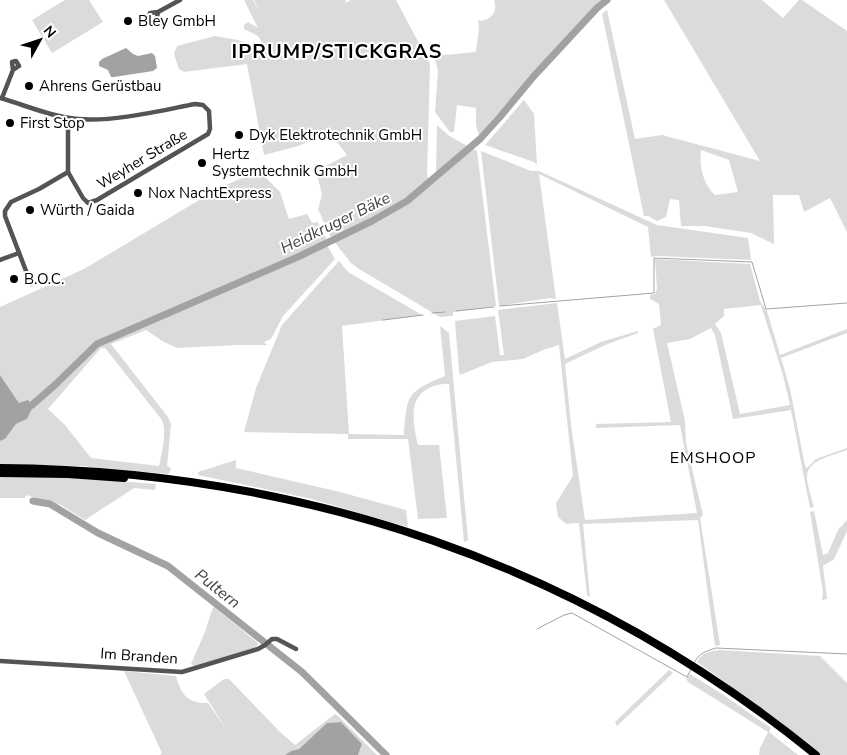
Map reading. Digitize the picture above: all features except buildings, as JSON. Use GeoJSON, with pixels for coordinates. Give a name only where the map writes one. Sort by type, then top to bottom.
{"type":"FeatureCollection","features":[{"type":"Feature","properties":{"kind":"highway"},"geometry":{"type":"LineString","coordinates":[[0,468],[91,470],[186,480],[273,496],[360,517],[424,537],[506,568],[556,590],[607,617],[758,710],[816,755]]}},
{"type":"Feature","properties":{"kind":"highway"},"geometry":{"type":"LineString","coordinates":[[0,473],[134,478],[269,499],[359,521],[424,542],[506,573],[604,620],[687,665]]}},
{"type":"Feature","properties":{"kind":"highway"},"geometry":{"type":"LineString","coordinates":[[696,671],[809,755]]}},
{"type":"Feature","properties":{"kind":"street"},"geometry":{"type":"LineString","coordinates":[[158,12],[180,0]]}},
{"type":"Feature","properties":{"kind":"street"},"geometry":{"type":"LineString","coordinates":[[13,70],[1,98],[68,118],[68,172],[7,205],[5,216],[31,284]]}},
{"type":"Feature","properties":{"kind":"street","name":"Weyher Straße"},"geometry":{"type":"LineString","coordinates":[[68,118],[106,119],[195,104],[203,105],[209,111],[210,129],[208,134],[92,203],[86,202],[68,172]]}},
{"type":"Feature","properties":{"kind":"street"},"geometry":{"type":"LineString","coordinates":[[0,260],[19,253]]}},
{"type":"Feature","properties":{"kind":"street","name":"Im Branden"},"geometry":{"type":"LineString","coordinates":[[0,661],[182,672],[258,649],[272,639],[277,639],[296,649]]}},
{"type":"Feature","properties":{"kind":"shaded area"},"geometry":{"type":"Polygon","coordinates":[[[65,0],[89,0],[103,22],[52,53],[32,20],[65,0]]]}},
{"type":"Feature","properties":{"kind":"shaded area"},"geometry":{"type":"Polygon","coordinates":[[[244,0],[253,0],[260,13],[254,0],[346,0],[345,3],[351,0],[396,0],[430,64],[427,174],[429,182],[407,201],[372,221],[332,238],[318,210],[322,194],[316,171],[347,155],[330,133],[298,146],[264,155],[247,64],[184,72],[179,69],[174,54],[177,46],[215,36],[238,40],[268,52],[258,36],[244,29],[244,25],[248,22],[258,28],[244,0]]]}},
{"type":"Feature","properties":{"kind":"shaded area"},"geometry":{"type":"Polygon","coordinates":[[[494,0],[606,0],[597,7],[533,76],[480,139],[476,125],[476,108],[457,105],[454,132],[450,132],[435,112],[438,71],[434,56],[476,52],[478,19],[480,21],[491,17],[495,8],[494,0]]]}},
{"type":"Feature","properties":{"kind":"shaded area"},"geometry":{"type":"Polygon","coordinates":[[[664,0],[762,0],[783,18],[799,0],[802,0],[847,31],[847,232],[830,198],[804,212],[799,195],[773,195],[774,244],[751,233],[705,226],[681,226],[679,200],[670,199],[666,217],[657,221],[644,216],[602,14],[607,10],[635,139],[662,135],[760,161],[664,0]],[[701,150],[703,174],[707,186],[715,195],[738,192],[729,160],[701,150]]]}},
{"type":"Feature","properties":{"kind":"shaded area"},"geometry":{"type":"Polygon","coordinates":[[[126,48],[138,56],[152,53],[155,56],[157,68],[153,71],[111,77],[108,70],[99,66],[99,62],[126,48]]]}},
{"type":"Feature","properties":{"kind":"shaded area"},"geometry":{"type":"Polygon","coordinates":[[[524,100],[534,114],[537,165],[534,162],[485,145],[524,100]]]}},
{"type":"Feature","properties":{"kind":"shaded area"},"geometry":{"type":"Polygon","coordinates":[[[437,125],[448,135],[469,147],[441,171],[436,171],[437,125]]]}},
{"type":"Feature","properties":{"kind":"shaded area"},"geometry":{"type":"Polygon","coordinates":[[[471,148],[477,151],[496,306],[453,312],[453,316],[440,317],[359,269],[351,263],[333,240],[373,222],[406,202],[471,148]]]}},
{"type":"Feature","properties":{"kind":"shaded area"},"geometry":{"type":"Polygon","coordinates":[[[481,151],[531,171],[539,171],[657,225],[748,238],[751,260],[651,257],[648,227],[539,174],[556,299],[550,298],[499,306],[481,151]]]}},
{"type":"Feature","properties":{"kind":"shaded area"},"geometry":{"type":"Polygon","coordinates":[[[259,171],[280,192],[289,219],[307,214],[312,223],[318,222],[327,240],[300,255],[104,342],[285,263],[326,243],[335,259],[283,316],[271,339],[264,342],[267,345],[177,348],[146,330],[111,344],[168,417],[171,424],[167,466],[171,468],[169,474],[79,466],[0,465],[0,441],[5,439],[16,424],[27,419],[33,407],[19,403],[0,375],[0,307],[84,269],[221,187],[259,171]],[[101,348],[48,409],[65,425],[91,458],[159,466],[164,437],[162,420],[105,348],[101,348]]]}},
{"type":"Feature","properties":{"kind":"shaded area"},"geometry":{"type":"Polygon","coordinates":[[[655,259],[750,264],[760,301],[767,311],[780,355],[847,329],[847,333],[781,358],[790,389],[805,466],[807,468],[816,459],[847,448],[847,450],[817,461],[812,465],[807,475],[814,507],[810,508],[791,410],[733,419],[715,335],[711,328],[690,339],[667,343],[685,421],[686,443],[703,515],[700,518],[720,645],[715,646],[698,520],[583,524],[590,597],[587,595],[579,523],[566,524],[558,517],[556,503],[573,476],[559,345],[523,359],[492,362],[460,375],[459,371],[455,321],[495,316],[500,355],[504,355],[498,310],[557,303],[565,359],[601,342],[638,331],[638,333],[605,345],[565,364],[571,425],[585,520],[697,513],[680,425],[596,428],[596,424],[671,422],[653,329],[661,325],[659,304],[650,299],[650,295],[655,294],[657,289],[655,259]],[[761,305],[724,309],[724,316],[715,324],[721,333],[740,414],[790,405],[783,375],[761,305]]]}},
{"type":"Feature","properties":{"kind":"shaded area"},"geometry":{"type":"Polygon","coordinates":[[[339,261],[348,272],[422,315],[342,326],[349,434],[404,435],[406,411],[411,397],[423,386],[445,376],[440,326],[449,333],[468,540],[464,542],[449,384],[434,386],[421,393],[416,401],[414,417],[418,445],[439,445],[447,518],[418,519],[408,439],[348,439],[348,434],[244,432],[256,388],[282,325],[339,261]]]}},
{"type":"Feature","properties":{"kind":"shaded area"},"geometry":{"type":"Polygon","coordinates":[[[0,375],[19,403],[28,400],[33,407],[27,419],[16,424],[5,439],[0,441],[0,375]]]}},
{"type":"Feature","properties":{"kind":"shaded area"},"geometry":{"type":"Polygon","coordinates":[[[236,460],[236,468],[336,491],[406,510],[408,527],[308,498],[198,475],[198,472],[236,460]]]}},
{"type":"Feature","properties":{"kind":"shaded area"},"geometry":{"type":"Polygon","coordinates":[[[0,476],[64,477],[156,484],[155,490],[134,488],[85,520],[61,505],[26,495],[25,498],[0,498],[0,476]]]}},
{"type":"Feature","properties":{"kind":"shaded area"},"geometry":{"type":"Polygon","coordinates":[[[814,511],[823,555],[828,553],[838,530],[847,520],[847,531],[834,559],[823,566],[827,599],[822,600],[823,592],[810,512],[814,511]]]}},
{"type":"Feature","properties":{"kind":"shaded area"},"geometry":{"type":"Polygon","coordinates":[[[214,607],[257,642],[258,645],[253,649],[194,666],[191,664],[214,607]]]}},
{"type":"Feature","properties":{"kind":"shaded area"},"geometry":{"type":"Polygon","coordinates":[[[720,650],[820,656],[847,683],[847,755],[822,755],[760,707],[697,662],[706,653],[720,650]]]}},
{"type":"Feature","properties":{"kind":"shaded area"},"geometry":{"type":"Polygon","coordinates":[[[669,670],[673,673],[617,726],[615,722],[669,670]]]}},
{"type":"Feature","properties":{"kind":"shaded area"},"geometry":{"type":"Polygon","coordinates":[[[124,671],[176,676],[186,697],[195,702],[208,703],[227,730],[204,694],[224,679],[229,679],[295,745],[335,714],[377,755],[358,755],[362,744],[341,722],[327,723],[299,749],[285,755],[160,755],[162,753],[124,671]]]}},
{"type":"Feature","properties":{"kind":"shaded area"},"geometry":{"type":"Polygon","coordinates":[[[690,674],[771,728],[769,732],[798,755],[759,755],[760,748],[768,732],[688,682],[686,678],[690,674]]]}},
{"type":"Feature","properties":{"kind":"shaded area"},"geometry":{"type":"Polygon","coordinates":[[[341,722],[362,744],[358,755],[285,755],[299,749],[327,723],[341,722]]]}},
{"type":"Feature","properties":{"kind":"waterway","name":"Heidkruger Bäke"},"geometry":{"type":"LineString","coordinates":[[32,405],[97,344],[300,256],[372,221],[407,201],[480,139],[534,76],[597,8],[607,0]]}},
{"type":"Feature","properties":{"kind":"waterway"},"geometry":{"type":"LineString","coordinates":[[500,306],[654,293],[654,258],[752,262],[766,309],[847,303]]}},
{"type":"Feature","properties":{"kind":"waterway"},"geometry":{"type":"LineString","coordinates":[[456,311],[494,307]]}},
{"type":"Feature","properties":{"kind":"waterway"},"geometry":{"type":"LineString","coordinates":[[432,313],[445,312]]}},
{"type":"Feature","properties":{"kind":"waterway"},"geometry":{"type":"LineString","coordinates":[[383,320],[423,315]]}},
{"type":"Feature","properties":{"kind":"waterway","name":"Pultern"},"geometry":{"type":"LineString","coordinates":[[33,501],[50,504],[98,533],[168,566],[302,672],[386,755]]}},
{"type":"Feature","properties":{"kind":"waterway"},"geometry":{"type":"LineString","coordinates":[[537,629],[564,615],[572,613],[687,677],[691,669]]}},
{"type":"Feature","properties":{"kind":"waterway"},"geometry":{"type":"LineString","coordinates":[[694,663],[703,653],[716,648],[847,654]]}},
{"type":"Feature","properties":{"kind":"place","name":"Bley GmbH"},"geometry":{"type":"Point","coordinates":[128,21]}},
{"type":"Feature","properties":{"kind":"place","name":"Ahrens Gerüstbau"},"geometry":{"type":"Point","coordinates":[29,86]}},
{"type":"Feature","properties":{"kind":"place","name":"First Stop"},"geometry":{"type":"Point","coordinates":[10,123]}},
{"type":"Feature","properties":{"kind":"place","name":"Dyk Elektrotechnik GmbH"},"geometry":{"type":"Point","coordinates":[239,135]}},
{"type":"Feature","properties":{"kind":"place","name":"Hertz Systemtechnik GmbH"},"geometry":{"type":"Point","coordinates":[202,163]}},
{"type":"Feature","properties":{"kind":"place","name":"Nox NachtExpress"},"geometry":{"type":"Point","coordinates":[138,193]}},
{"type":"Feature","properties":{"kind":"place","name":"Würth / Gaida"},"geometry":{"type":"Point","coordinates":[30,210]}},
{"type":"Feature","properties":{"kind":"place","name":"B.O.C."},"geometry":{"type":"Point","coordinates":[14,279]}},
{"type":"Feature","properties":{"kind":"district","name":"IPRUMP/STICKGRAS"},"geometry":{"type":"Point","coordinates":[337,51]}},
{"type":"Feature","properties":{"kind":"district","name":"EMSHOOP"},"geometry":{"type":"Point","coordinates":[713,457]}}]}
